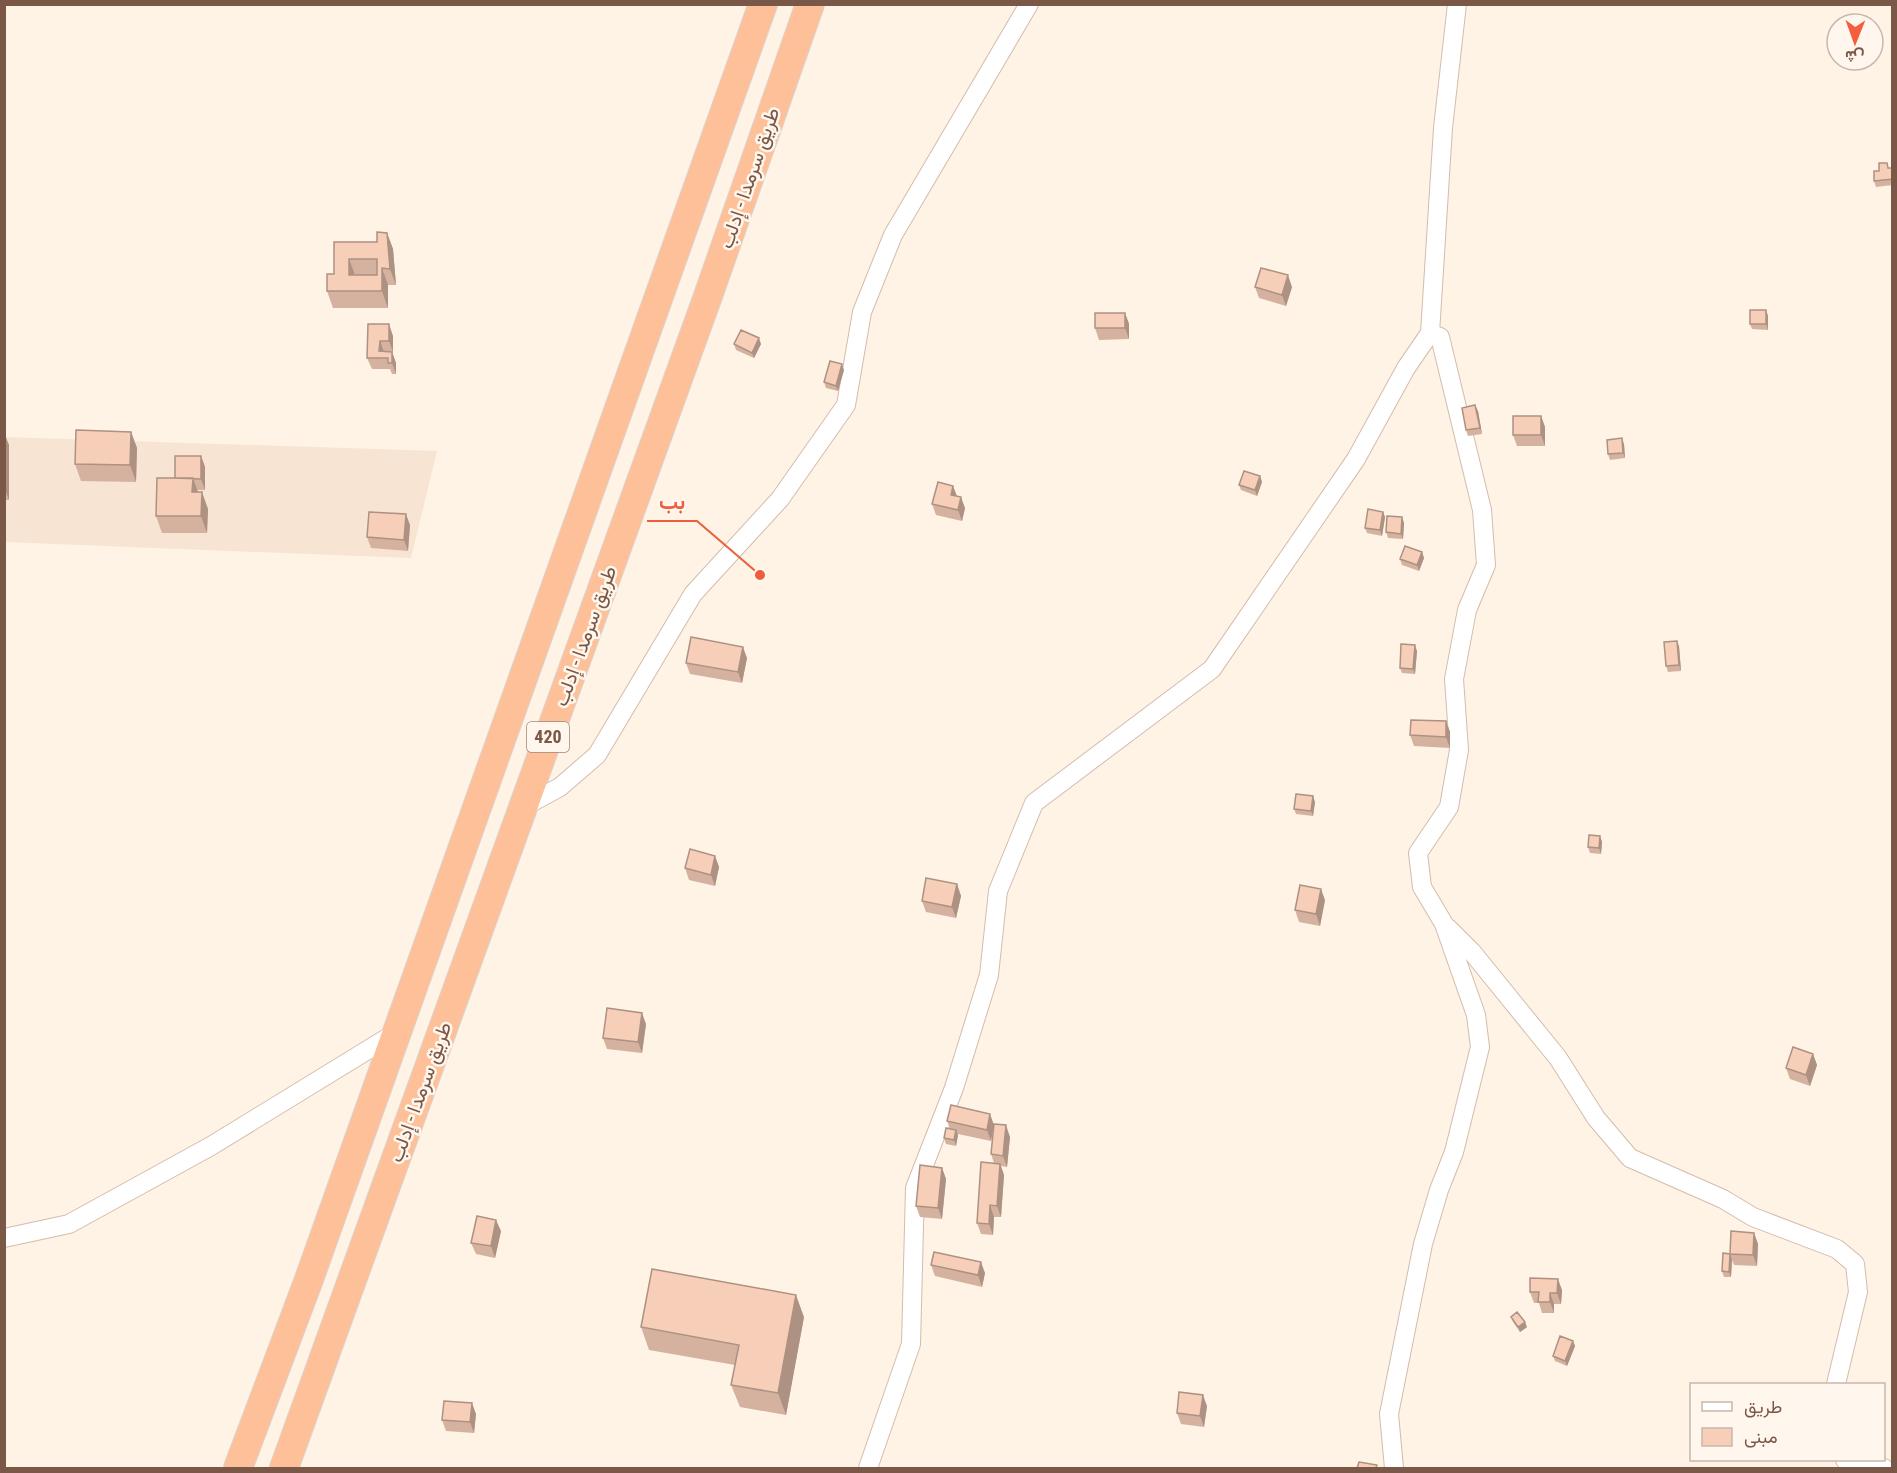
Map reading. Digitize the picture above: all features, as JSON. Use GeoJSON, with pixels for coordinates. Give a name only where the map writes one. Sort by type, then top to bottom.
{"type":"FeatureCollection","features":[{"type":"Feature","properties":{"kind":"highway","name":"420"},"geometry":{"type":"LineString","coordinates":[[238,1468],[308,1282],[763,4]]}},
{"type":"Feature","properties":{"kind":"highway","name":"طريق سرمدا - إدلب"},"geometry":{"type":"LineString","coordinates":[[284,1468],[708,296],[810,4]]}},
{"type":"Feature","properties":{"kind":"highway"},"geometry":{"type":"LineString","coordinates":[[665,284],[708,296]]}},
{"type":"Feature","properties":{"kind":"highway"},"geometry":{"type":"LineString","coordinates":[[308,1282],[346,1295]]}},
{"type":"Feature","properties":{"kind":"street"},"geometry":{"type":"LineString","coordinates":[[523,807],[560,787],[597,755],[693,594],[780,499],[846,405],[862,312],[893,235],[1029,4]]}},
{"type":"Feature","properties":{"kind":"street"},"geometry":{"type":"LineString","coordinates":[[868,1468],[911,1344],[915,1188],[954,1088],[989,975],[998,891],[1034,803],[1212,669],[1356,459],[1406,368],[1430,333],[1443,128],[1457,4]]}},
{"type":"Feature","properties":{"kind":"street"},"geometry":{"type":"LineString","coordinates":[[1394,1468],[1389,1414],[1423,1244],[1439,1190],[1454,1152],[1480,1047],[1476,1015],[1444,924],[1422,887],[1418,853],[1449,807],[1459,750],[1454,679],[1467,610],[1486,565],[1482,510],[1440,338],[1430,333]]}},
{"type":"Feature","properties":{"kind":"street"},"geometry":{"type":"LineString","coordinates":[[1444,924],[1472,952],[1558,1058],[1596,1118],[1630,1158],[1723,1198],[1753,1217],[1837,1249],[1856,1264],[1858,1292],[1836,1383]]}},
{"type":"Feature","properties":{"kind":"street"},"geometry":{"type":"LineString","coordinates":[[4,1238],[69,1224],[211,1146],[397,1032]]}},
{"type":"Feature","properties":{"kind":"street"},"geometry":{"type":"LineString","coordinates":[[1850,1461],[1884,1468]]}},
{"type":"Feature","properties":{"kind":"shaded area"},"geometry":{"type":"Polygon","coordinates":[[[5,437],[437,451],[411,558],[5,542],[5,437]]]}},
{"type":"Feature","properties":{"kind":"building"},"geometry":{"type":"Polygon","coordinates":[[[1879,163],[1887,163],[1888,168],[1893,168],[1893,179],[1874,181],[1874,171],[1879,171],[1879,163]]]}},
{"type":"Feature","properties":{"kind":"building"},"geometry":{"type":"Polygon","coordinates":[[[377,232],[387,233],[390,269],[382,268],[382,291],[327,291],[327,274],[334,274],[334,242],[377,242],[377,232]],[[349,259],[349,275],[377,275],[377,259],[349,259]]]}},
{"type":"Feature","properties":{"kind":"building"},"geometry":{"type":"Polygon","coordinates":[[[1261,268],[1288,275],[1282,295],[1255,287],[1261,268]]]}},
{"type":"Feature","properties":{"kind":"building"},"geometry":{"type":"Polygon","coordinates":[[[1750,310],[1766,310],[1766,324],[1750,324],[1750,310]]]}},
{"type":"Feature","properties":{"kind":"building"},"geometry":{"type":"Polygon","coordinates":[[[1095,313],[1125,313],[1125,328],[1095,328],[1095,313]]]}},
{"type":"Feature","properties":{"kind":"building"},"geometry":{"type":"Polygon","coordinates":[[[368,324],[389,324],[389,341],[380,341],[379,351],[392,352],[392,363],[388,363],[388,358],[367,358],[368,324]]]}},
{"type":"Feature","properties":{"kind":"building"},"geometry":{"type":"Polygon","coordinates":[[[741,330],[759,338],[752,353],[734,344],[741,330]]]}},
{"type":"Feature","properties":{"kind":"building"},"geometry":{"type":"Polygon","coordinates":[[[830,361],[842,364],[836,386],[824,382],[830,361]]]}},
{"type":"Feature","properties":{"kind":"building"},"geometry":{"type":"Polygon","coordinates":[[[1475,405],[1480,428],[1466,430],[1462,408],[1475,405]]]}},
{"type":"Feature","properties":{"kind":"building"},"geometry":{"type":"Polygon","coordinates":[[[1513,416],[1541,416],[1541,435],[1513,435],[1513,416]]]}},
{"type":"Feature","properties":{"kind":"building"},"geometry":{"type":"Polygon","coordinates":[[[76,430],[131,432],[130,465],[75,464],[76,430]]]}},
{"type":"Feature","properties":{"kind":"building"},"geometry":{"type":"Polygon","coordinates":[[[1622,438],[1623,453],[1608,454],[1607,440],[1622,438]]]}},
{"type":"Feature","properties":{"kind":"building"},"geometry":{"type":"Polygon","coordinates":[[[175,456],[201,456],[201,479],[175,478],[175,456]]]}},
{"type":"Feature","properties":{"kind":"building"},"geometry":{"type":"Polygon","coordinates":[[[1244,471],[1260,476],[1255,490],[1239,485],[1244,471]]]}},
{"type":"Feature","properties":{"kind":"building"},"geometry":{"type":"Polygon","coordinates":[[[157,478],[193,478],[192,492],[202,492],[201,516],[156,516],[157,478]]]}},
{"type":"Feature","properties":{"kind":"building"},"geometry":{"type":"Polygon","coordinates":[[[938,482],[953,486],[951,495],[961,497],[958,510],[932,504],[938,482]]]}},
{"type":"Feature","properties":{"kind":"building"},"geometry":{"type":"Polygon","coordinates":[[[1368,509],[1383,512],[1380,530],[1365,528],[1368,509]]]}},
{"type":"Feature","properties":{"kind":"building"},"geometry":{"type":"Polygon","coordinates":[[[369,512],[406,514],[404,540],[367,537],[369,512]]]}},
{"type":"Feature","properties":{"kind":"building"},"geometry":{"type":"Polygon","coordinates":[[[1387,516],[1402,517],[1401,534],[1386,532],[1387,516]]]}},
{"type":"Feature","properties":{"kind":"building"},"geometry":{"type":"Polygon","coordinates":[[[1405,546],[1422,552],[1417,565],[1400,559],[1405,546]]]}},
{"type":"Feature","properties":{"kind":"building"},"geometry":{"type":"Polygon","coordinates":[[[691,637],[743,647],[738,672],[686,663],[691,637]]]}},
{"type":"Feature","properties":{"kind":"building"},"geometry":{"type":"Polygon","coordinates":[[[1677,641],[1679,665],[1666,666],[1664,642],[1677,641]]]}},
{"type":"Feature","properties":{"kind":"building"},"geometry":{"type":"Polygon","coordinates":[[[1401,644],[1415,645],[1413,669],[1400,668],[1401,644]]]}},
{"type":"Feature","properties":{"kind":"building"},"geometry":{"type":"Polygon","coordinates":[[[1411,720],[1446,721],[1446,737],[1410,735],[1411,720]]]}},
{"type":"Feature","properties":{"kind":"building"},"geometry":{"type":"Polygon","coordinates":[[[1296,794],[1313,796],[1311,811],[1294,809],[1296,794]]]}},
{"type":"Feature","properties":{"kind":"building"},"geometry":{"type":"Polygon","coordinates":[[[1589,835],[1600,836],[1599,848],[1588,847],[1589,835]]]}},
{"type":"Feature","properties":{"kind":"building"},"geometry":{"type":"Polygon","coordinates":[[[690,849],[715,856],[711,875],[685,868],[690,849]]]}},
{"type":"Feature","properties":{"kind":"building"},"geometry":{"type":"Polygon","coordinates":[[[926,878],[957,884],[952,907],[922,901],[926,878]]]}},
{"type":"Feature","properties":{"kind":"building"},"geometry":{"type":"Polygon","coordinates":[[[1300,885],[1321,889],[1316,914],[1295,910],[1300,885]]]}},
{"type":"Feature","properties":{"kind":"building"},"geometry":{"type":"Polygon","coordinates":[[[607,1008],[642,1013],[638,1042],[603,1038],[607,1008]]]}},
{"type":"Feature","properties":{"kind":"building"},"geometry":{"type":"Polygon","coordinates":[[[1793,1047],[1813,1054],[1806,1075],[1786,1068],[1793,1047]]]}},
{"type":"Feature","properties":{"kind":"building"},"geometry":{"type":"Polygon","coordinates":[[[951,1105],[990,1114],[987,1130],[947,1121],[951,1105]]]}},
{"type":"Feature","properties":{"kind":"building"},"geometry":{"type":"Polygon","coordinates":[[[994,1124],[1006,1125],[1003,1156],[991,1154],[994,1124]]]}},
{"type":"Feature","properties":{"kind":"building"},"geometry":{"type":"Polygon","coordinates":[[[946,1128],[956,1130],[954,1140],[944,1138],[946,1128]]]}},
{"type":"Feature","properties":{"kind":"building"},"geometry":{"type":"Polygon","coordinates":[[[981,1162],[1000,1164],[997,1206],[990,1205],[989,1224],[977,1223],[981,1162]]]}},
{"type":"Feature","properties":{"kind":"building"},"geometry":{"type":"Polygon","coordinates":[[[920,1165],[942,1168],[938,1208],[916,1206],[920,1165]]]}},
{"type":"Feature","properties":{"kind":"building"},"geometry":{"type":"Polygon","coordinates":[[[477,1216],[496,1220],[491,1246],[471,1243],[477,1216]]]}},
{"type":"Feature","properties":{"kind":"building"},"geometry":{"type":"Polygon","coordinates":[[[1731,1231],[1754,1233],[1753,1255],[1730,1254],[1731,1231]]]}},
{"type":"Feature","properties":{"kind":"building"},"geometry":{"type":"Polygon","coordinates":[[[934,1252],[981,1262],[978,1275],[931,1265],[934,1252]]]}},
{"type":"Feature","properties":{"kind":"building"},"geometry":{"type":"Polygon","coordinates":[[[1723,1253],[1730,1254],[1729,1272],[1722,1271],[1723,1253]]]}},
{"type":"Feature","properties":{"kind":"building"},"geometry":{"type":"Polygon","coordinates":[[[652,1269],[796,1295],[778,1393],[731,1385],[739,1345],[641,1327],[652,1269]]]}},
{"type":"Feature","properties":{"kind":"building"},"geometry":{"type":"Polygon","coordinates":[[[1530,1278],[1558,1279],[1557,1293],[1550,1293],[1550,1302],[1538,1302],[1539,1292],[1530,1292],[1530,1278]]]}},
{"type":"Feature","properties":{"kind":"building"},"geometry":{"type":"Polygon","coordinates":[[[1517,1312],[1525,1322],[1518,1327],[1511,1317],[1517,1312]]]}},
{"type":"Feature","properties":{"kind":"building"},"geometry":{"type":"Polygon","coordinates":[[[1560,1336],[1573,1341],[1565,1361],[1553,1356],[1560,1336]]]}},
{"type":"Feature","properties":{"kind":"building"},"geometry":{"type":"Polygon","coordinates":[[[1179,1392],[1203,1395],[1200,1416],[1177,1413],[1179,1392]]]}},
{"type":"Feature","properties":{"kind":"building"},"geometry":{"type":"Polygon","coordinates":[[[444,1401],[472,1403],[470,1422],[442,1420],[444,1401]]]}},
{"type":"Feature","properties":{"kind":"building"},"geometry":{"type":"Polygon","coordinates":[[[1359,1462],[1377,1465],[1376,1468],[1357,1468],[1359,1462]]]}},
{"type":"Feature","properties":{"kind":"place","name":"بب"},"geometry":{"type":"Point","coordinates":[760,575]}}]}
